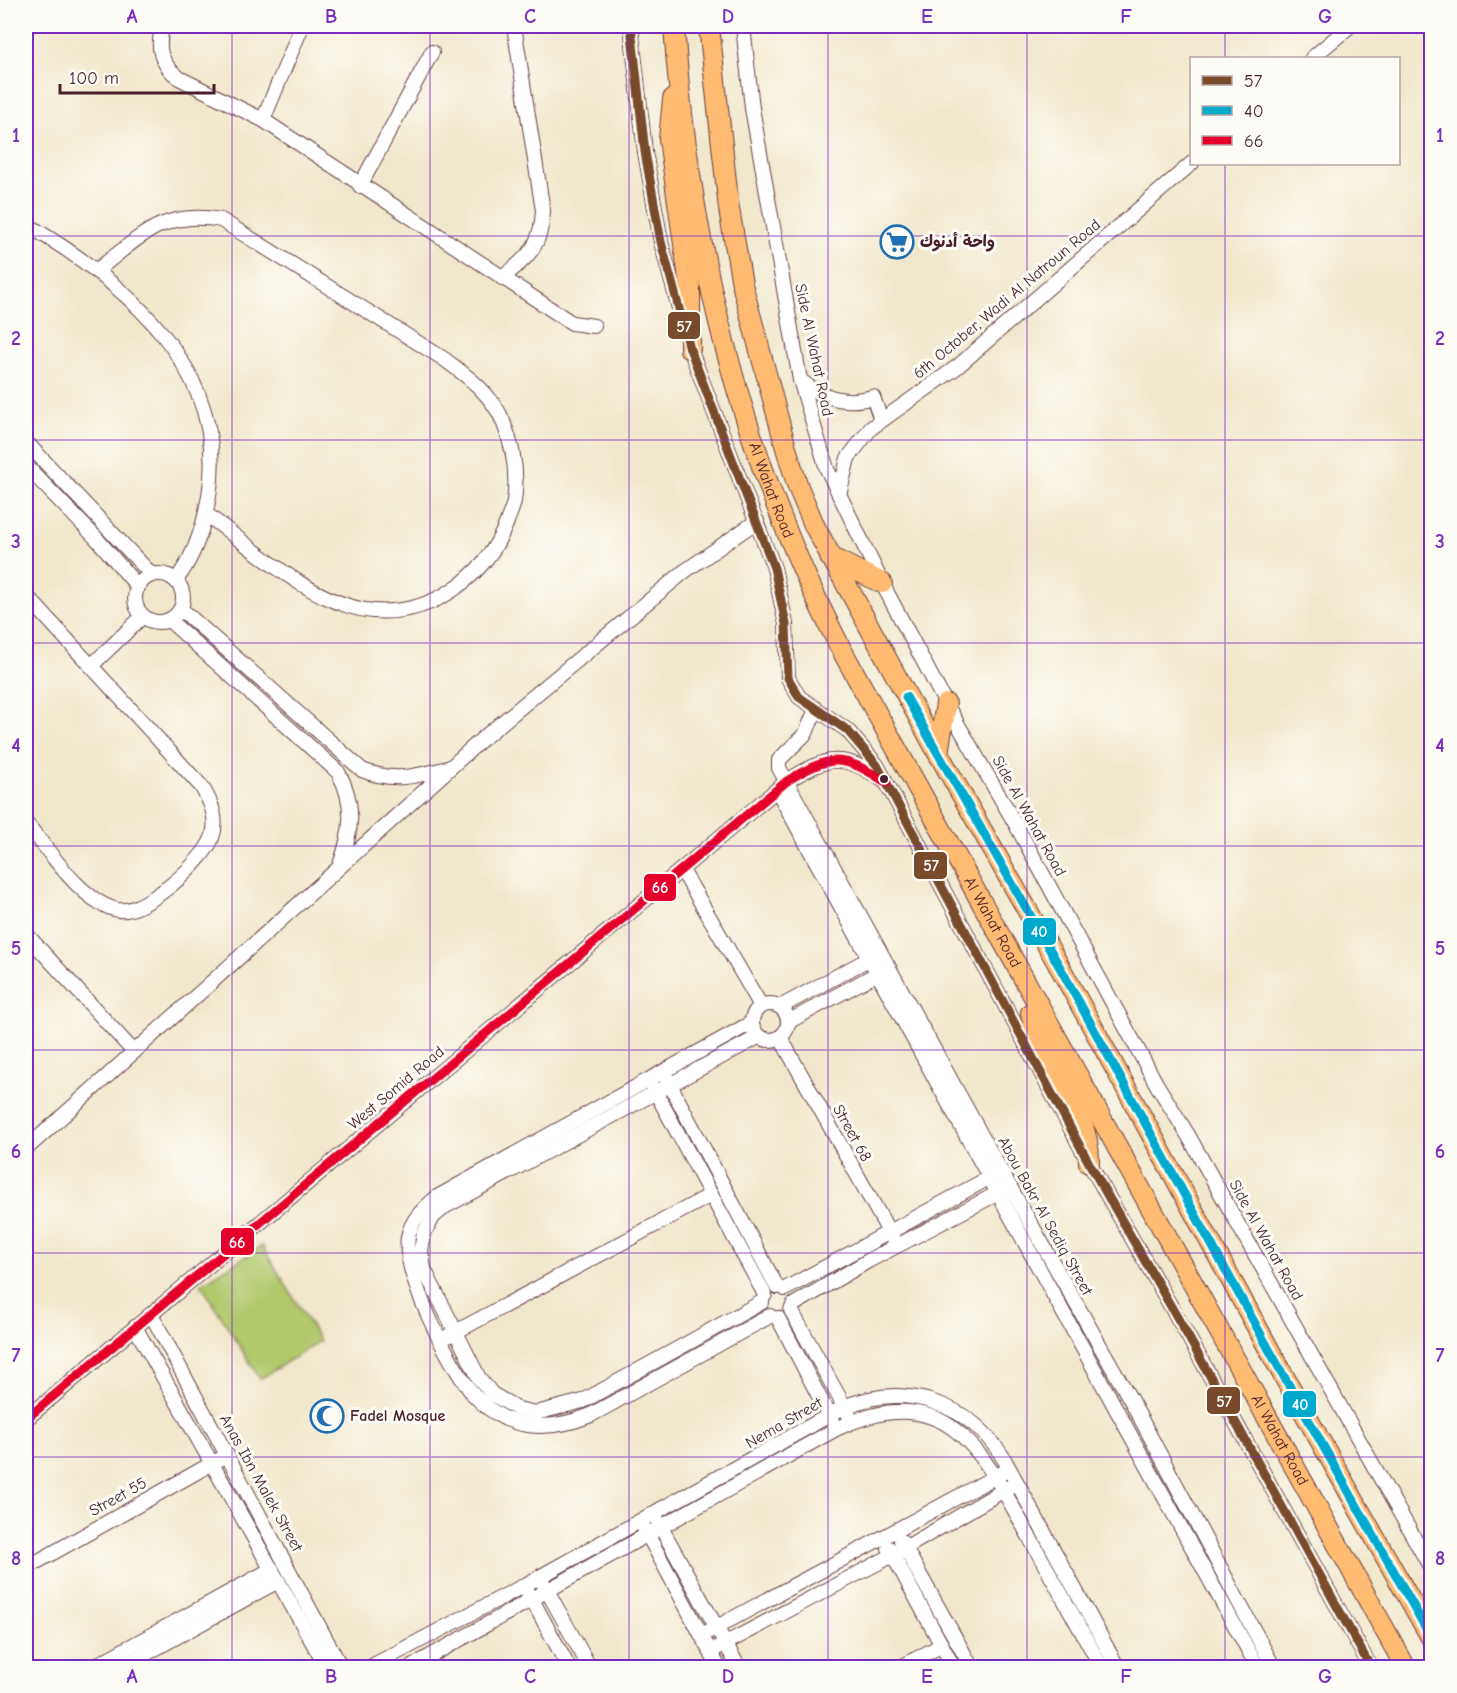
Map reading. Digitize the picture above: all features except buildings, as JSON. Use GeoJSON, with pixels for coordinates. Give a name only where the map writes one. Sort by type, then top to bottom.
{"type":"FeatureCollection","features":[{"type":"Feature","properties":{"kind":"highway","name":"Al Wahat Road"},"geometry":{"type":"LineString","coordinates":[[674,26],[678,78],[702,243],[723,341],[742,412],[773,501],[836,638],[1028,990],[1406,1668]]}},
{"type":"Feature","properties":{"kind":"highway","name":"Al Wahat Road"},"geometry":{"type":"LineString","coordinates":[[709,26],[729,209],[742,284],[795,478],[830,557],[1431,1639]]}},
{"type":"Feature","properties":{"kind":"highway"},"geometry":{"type":"LineString","coordinates":[[678,78],[671,108],[669,139],[688,266],[690,349]]}},
{"type":"Feature","properties":{"kind":"highway"},"geometry":{"type":"LineString","coordinates":[[830,557],[882,584]]}},
{"type":"Feature","properties":{"kind":"highway"},"geometry":{"type":"LineString","coordinates":[[938,753],[946,704]]}},
{"type":"Feature","properties":{"kind":"highway"},"geometry":{"type":"LineString","coordinates":[[1028,990],[1035,1028],[1086,1130],[1089,1163]]}},
{"type":"Feature","properties":{"kind":"street"},"geometry":{"type":"LineString","coordinates":[[163,26],[159,48],[167,69],[194,87],[263,120],[360,186],[572,323],[594,326]]}},
{"type":"Feature","properties":{"kind":"street"},"geometry":{"type":"LineString","coordinates":[[263,120],[302,26]]}},
{"type":"Feature","properties":{"kind":"street"},"geometry":{"type":"LineString","coordinates":[[502,278],[533,252],[542,232],[543,211],[514,26]]}},
{"type":"Feature","properties":{"kind":"street"},"geometry":{"type":"LineString","coordinates":[[631,26],[639,107],[661,242],[690,349],[757,521],[782,600],[788,678],[799,697],[836,721],[859,740],[887,783],[1089,1163],[1189,1338],[1371,1668]]}},
{"type":"Feature","properties":{"kind":"street","name":"Side Al Wahat Road"},"geometry":{"type":"LineString","coordinates":[[743,26],[752,108],[800,380],[815,435],[839,495],[882,584],[946,704],[1015,823],[1157,1085],[1188,1135],[1431,1570]]}},
{"type":"Feature","properties":{"kind":"street"},"geometry":{"type":"LineString","coordinates":[[1313,57],[1350,26]]}},
{"type":"Feature","properties":{"kind":"street"},"geometry":{"type":"LineString","coordinates":[[360,186],[432,52]]}},
{"type":"Feature","properties":{"kind":"street","name":"6th October, Wadi Al Natroun Road"},"geometry":{"type":"LineString","coordinates":[[839,495],[844,470],[855,447],[871,428],[957,367],[1190,164]]}},
{"type":"Feature","properties":{"kind":"street"},"geometry":{"type":"LineString","coordinates":[[96,271],[150,230],[172,219],[196,216],[220,220],[444,359],[478,384],[502,419],[515,460],[514,502],[500,541],[475,574],[441,598],[408,609],[374,611],[340,604],[309,588],[206,514]]}},
{"type":"Feature","properties":{"kind":"street"},"geometry":{"type":"LineString","coordinates":[[26,224],[96,271],[142,312],[168,340],[189,372],[204,407],[212,445],[212,480],[206,514],[196,546],[176,580]]}},
{"type":"Feature","properties":{"kind":"street"},"geometry":{"type":"LineString","coordinates":[[800,380],[818,393],[839,400],[850,402],[873,397],[881,420]]}},
{"type":"Feature","properties":{"kind":"street"},"geometry":{"type":"LineString","coordinates":[[26,442],[152,575]]}},
{"type":"Feature","properties":{"kind":"street"},"geometry":{"type":"LineString","coordinates":[[26,466],[90,531],[138,587]]}},
{"type":"Feature","properties":{"kind":"street"},"geometry":{"type":"LineString","coordinates":[[26,1149],[449,768],[685,571],[757,521]]}},
{"type":"Feature","properties":{"kind":"street"},"geometry":{"type":"LineString","coordinates":[[165,574],[176,580],[182,591],[181,609],[169,620],[153,621],[143,616],[136,602],[138,587],[152,575],[165,574]]}},
{"type":"Feature","properties":{"kind":"street"},"geometry":{"type":"LineString","coordinates":[[26,595],[201,786],[213,809],[213,836],[206,852],[147,904],[133,910],[118,910],[87,895],[26,823]]}},
{"type":"Feature","properties":{"kind":"street"},"geometry":{"type":"LineString","coordinates":[[181,609],[362,770],[383,777],[405,778],[449,768]]}},
{"type":"Feature","properties":{"kind":"street"},"geometry":{"type":"LineString","coordinates":[[91,666],[143,616]]}},
{"type":"Feature","properties":{"kind":"street"},"geometry":{"type":"LineString","coordinates":[[169,620],[338,771],[346,787],[351,824],[339,868]]}},
{"type":"Feature","properties":{"kind":"street"},"geometry":{"type":"LineString","coordinates":[[782,786],[778,762],[806,733],[816,709]]}},
{"type":"Feature","properties":{"kind":"street","name":"West Somid Road"},"geometry":{"type":"LineString","coordinates":[[26,1419],[782,786],[814,764],[836,759],[858,764],[887,783]]}},
{"type":"Feature","properties":{"kind":"street","name":"Abou Bakr Al Sediq Street"},"geometry":{"type":"LineString","coordinates":[[782,786],[882,971],[988,1179],[1120,1412],[1257,1668]]}},
{"type":"Feature","properties":{"kind":"street"},"geometry":{"type":"LineString","coordinates":[[682,870],[761,1006]]}},
{"type":"Feature","properties":{"kind":"street"},"geometry":{"type":"LineString","coordinates":[[26,934],[134,1052]]}},
{"type":"Feature","properties":{"kind":"street"},"geometry":{"type":"LineString","coordinates":[[780,1007],[874,956]]}},
{"type":"Feature","properties":{"kind":"street"},"geometry":{"type":"LineString","coordinates":[[788,1022],[882,971]]}},
{"type":"Feature","properties":{"kind":"street","name":"Abou Bakr Al Sediq Street"},"geometry":{"type":"LineString","coordinates":[[882,971],[1001,1171],[1133,1404],[1274,1668]]}},
{"type":"Feature","properties":{"kind":"street"},"geometry":{"type":"LineString","coordinates":[[467,1187],[670,1085],[759,1037],[771,1040],[780,1037],[786,1030],[788,1022],[780,1007],[771,1004],[761,1006],[754,1013],[751,1023],[467,1187],[428,1224],[421,1251],[421,1282],[442,1340],[467,1386],[481,1402],[509,1420],[541,1426],[561,1424],[591,1415],[792,1308],[897,1246],[1010,1187]]}},
{"type":"Feature","properties":{"kind":"street"},"geometry":{"type":"LineString","coordinates":[[751,1023],[759,1037]]}},
{"type":"Feature","properties":{"kind":"street","name":"Street 68"},"geometry":{"type":"LineString","coordinates":[[780,1037],[897,1246]]}},
{"type":"Feature","properties":{"kind":"street"},"geometry":{"type":"LineString","coordinates":[[663,1072],[781,1288],[791,1294],[792,1308],[853,1422]]}},
{"type":"Feature","properties":{"kind":"street"},"geometry":{"type":"LineString","coordinates":[[649,1080],[764,1299],[764,1310],[774,1317],[836,1429]]}},
{"type":"Feature","properties":{"kind":"street"},"geometry":{"type":"LineString","coordinates":[[421,1282],[455,1332],[480,1378],[492,1394],[509,1405],[536,1413],[571,1405],[594,1396],[781,1288],[1001,1171]]}},
{"type":"Feature","properties":{"kind":"street"},"geometry":{"type":"LineString","coordinates":[[442,1340],[711,1195]]}},
{"type":"Feature","properties":{"kind":"street","name":"Anas Ibn Malek Street"},"geometry":{"type":"LineString","coordinates":[[151,1314],[341,1667]]}},
{"type":"Feature","properties":{"kind":"street","name":"Anas Ibn Malek Street"},"geometry":{"type":"LineString","coordinates":[[135,1327],[327,1668]]}},
{"type":"Feature","properties":{"kind":"street","name":"Nema Street"},"geometry":{"type":"LineString","coordinates":[[409,1668],[647,1534],[658,1520],[844,1407],[867,1399],[896,1396],[937,1402],[961,1414],[981,1429],[997,1448],[1118,1668]]}},
{"type":"Feature","properties":{"kind":"street","name":"Nema Street"},"geometry":{"type":"LineString","coordinates":[[368,1668],[640,1522],[658,1520],[836,1429],[876,1415],[900,1413],[936,1420],[967,1439],[983,1457],[1102,1668]]}},
{"type":"Feature","properties":{"kind":"street","name":"Street 55"},"geometry":{"type":"LineString","coordinates":[[26,1568],[227,1455]]}},
{"type":"Feature","properties":{"kind":"street"},"geometry":{"type":"LineString","coordinates":[[702,1635],[1010,1469]]}},
{"type":"Feature","properties":{"kind":"street"},"geometry":{"type":"LineString","coordinates":[[711,1651],[898,1551],[1017,1483]]}},
{"type":"Feature","properties":{"kind":"street"},"geometry":{"type":"LineString","coordinates":[[658,1520],[739,1668]]}},
{"type":"Feature","properties":{"kind":"street"},"geometry":{"type":"LineString","coordinates":[[640,1522],[719,1668]]}},
{"type":"Feature","properties":{"kind":"street"},"geometry":{"type":"LineString","coordinates":[[890,1535],[954,1668]]}},
{"type":"Feature","properties":{"kind":"street"},"geometry":{"type":"LineString","coordinates":[[898,1551],[972,1668]]}},
{"type":"Feature","properties":{"kind":"street"},"geometry":{"type":"LineString","coordinates":[[92,1668],[288,1568]]}},
{"type":"Feature","properties":{"kind":"street"},"geometry":{"type":"LineString","coordinates":[[120,1668],[275,1575]]}},
{"type":"Feature","properties":{"kind":"street"},"geometry":{"type":"LineString","coordinates":[[540,1577],[590,1668]]}},
{"type":"Feature","properties":{"kind":"street"},"geometry":{"type":"LineString","coordinates":[[525,1585],[569,1668]]}},
{"type":"Feature","properties":{"kind":"street"},"geometry":{"type":"LineString","coordinates":[[899,1668],[942,1645]]}},
{"type":"Feature","properties":{"kind":"street"},"geometry":{"type":"LineString","coordinates":[[341,1667],[349,1668]]}},
{"type":"Feature","properties":{"kind":"green space"},"geometry":{"type":"Polygon","coordinates":[[[262,1246],[320,1341],[260,1379],[201,1284],[262,1246]]]}},
{"type":"Feature","properties":{"kind":"transit line","name":"57"},"geometry":{"type":"LineString","coordinates":[[631,26],[645,152],[661,242],[690,349],[774,568],[786,624],[788,678],[799,697],[847,730],[877,765],[1089,1163],[1189,1338],[1371,1668]]}},
{"type":"Feature","properties":{"kind":"transit line","name":"40"},"geometry":{"type":"LineString","coordinates":[[906,697],[1062,971],[1282,1373],[1432,1639]]}},
{"type":"Feature","properties":{"kind":"transit line","name":"66"},"geometry":{"type":"LineString","coordinates":[[26,1419],[787,781],[815,766],[837,761],[859,767],[887,783]]}},
{"type":"Feature","properties":{"kind":"place","name":"واحة أدنوك"},"geometry":{"type":"Point","coordinates":[897,242]}},
{"type":"Feature","properties":{"kind":"place","name":"Fadel Mosque"},"geometry":{"type":"Point","coordinates":[327,1416]}}]}
